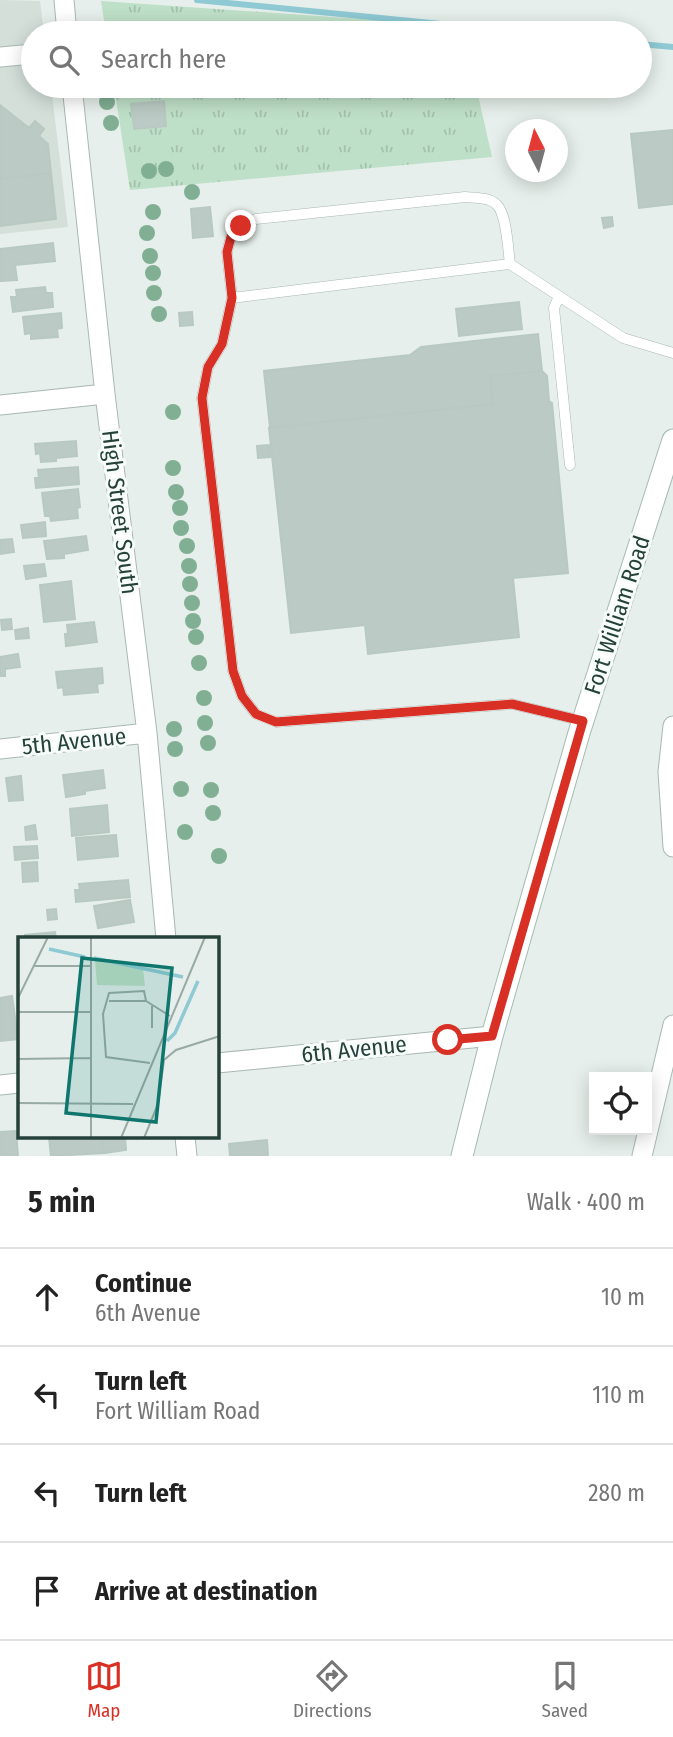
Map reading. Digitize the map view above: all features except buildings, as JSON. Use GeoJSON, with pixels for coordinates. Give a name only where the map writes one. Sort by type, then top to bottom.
{"type":"FeatureCollection","features":[{"type":"Feature","properties":{"kind":"main road","name":"Fort William Road"},"geometry":{"type":"LineString","coordinates":[[462,1156],[492,1036],[583,721],[673,440]]}},
{"type":"Feature","properties":{"kind":"street"},"geometry":{"type":"LineString","coordinates":[[64,0],[66,21]]}},
{"type":"Feature","properties":{"kind":"street"},"geometry":{"type":"LineString","coordinates":[[0,57],[21,55]]}},
{"type":"Feature","properties":{"kind":"street","name":"High Street South"},"geometry":{"type":"LineString","coordinates":[[73,98],[105,394],[148,733],[166,937]]}},
{"type":"Feature","properties":{"kind":"street"},"geometry":{"type":"LineString","coordinates":[[0,405],[105,394]]}},
{"type":"Feature","properties":{"kind":"street"},"geometry":{"type":"LineString","coordinates":[[673,726],[668,772],[673,847]]}},
{"type":"Feature","properties":{"kind":"street","name":"5th Avenue"},"geometry":{"type":"LineString","coordinates":[[0,749],[148,733]]}},
{"type":"Feature","properties":{"kind":"street"},"geometry":{"type":"LineString","coordinates":[[642,1156],[673,1025]]}},
{"type":"Feature","properties":{"kind":"street","name":"6th Avenue"},"geometry":{"type":"LineString","coordinates":[[219,1063],[492,1036]]}},
{"type":"Feature","properties":{"kind":"street"},"geometry":{"type":"LineString","coordinates":[[0,1084],[18,1083]]}},
{"type":"Feature","properties":{"kind":"street"},"geometry":{"type":"LineString","coordinates":[[185,1138],[187,1156]]}},
{"type":"Feature","properties":{"kind":"lane"},"geometry":{"type":"LineString","coordinates":[[510,264],[503,217],[497,205],[484,198],[465,197],[256,219],[241,226],[231,237],[227,252],[232,298],[222,344],[208,367],[202,398],[233,671],[242,696],[256,714],[276,722],[512,704],[583,721]]}},
{"type":"Feature","properties":{"kind":"lane"},"geometry":{"type":"LineString","coordinates":[[232,298],[510,264],[623,338],[673,352]]}},
{"type":"Feature","properties":{"kind":"lane"},"geometry":{"type":"LineString","coordinates":[[559,296],[554,308],[570,465]]}},
{"type":"Feature","properties":{"kind":"shaded area"},"geometry":{"type":"Polygon","coordinates":[[[0,0],[40,1],[42,21],[21,21],[21,98],[52,98],[68,227],[0,234],[0,0]]]}},
{"type":"Feature","properties":{"kind":"green space"},"geometry":{"type":"Polygon","coordinates":[[[101,1],[390,21],[104,21],[101,1]]]}},
{"type":"Feature","properties":{"kind":"green space"},"geometry":{"type":"Polygon","coordinates":[[[116,98],[479,98],[492,157],[130,190],[116,98]]]}},
{"type":"Feature","properties":{"kind":"waterway"},"geometry":{"type":"LineString","coordinates":[[197,0],[411,21]]}},
{"type":"Feature","properties":{"kind":"waterway"},"geometry":{"type":"LineString","coordinates":[[652,45],[673,47]]}},
{"type":"Feature","properties":{"kind":"route"},"geometry":{"type":"LineString","coordinates":[[241,226],[231,237],[227,252],[232,298],[222,344],[208,367],[202,398],[233,671],[242,696],[256,714],[276,722],[512,704],[583,721],[492,1036],[448,1040]]}}]}
